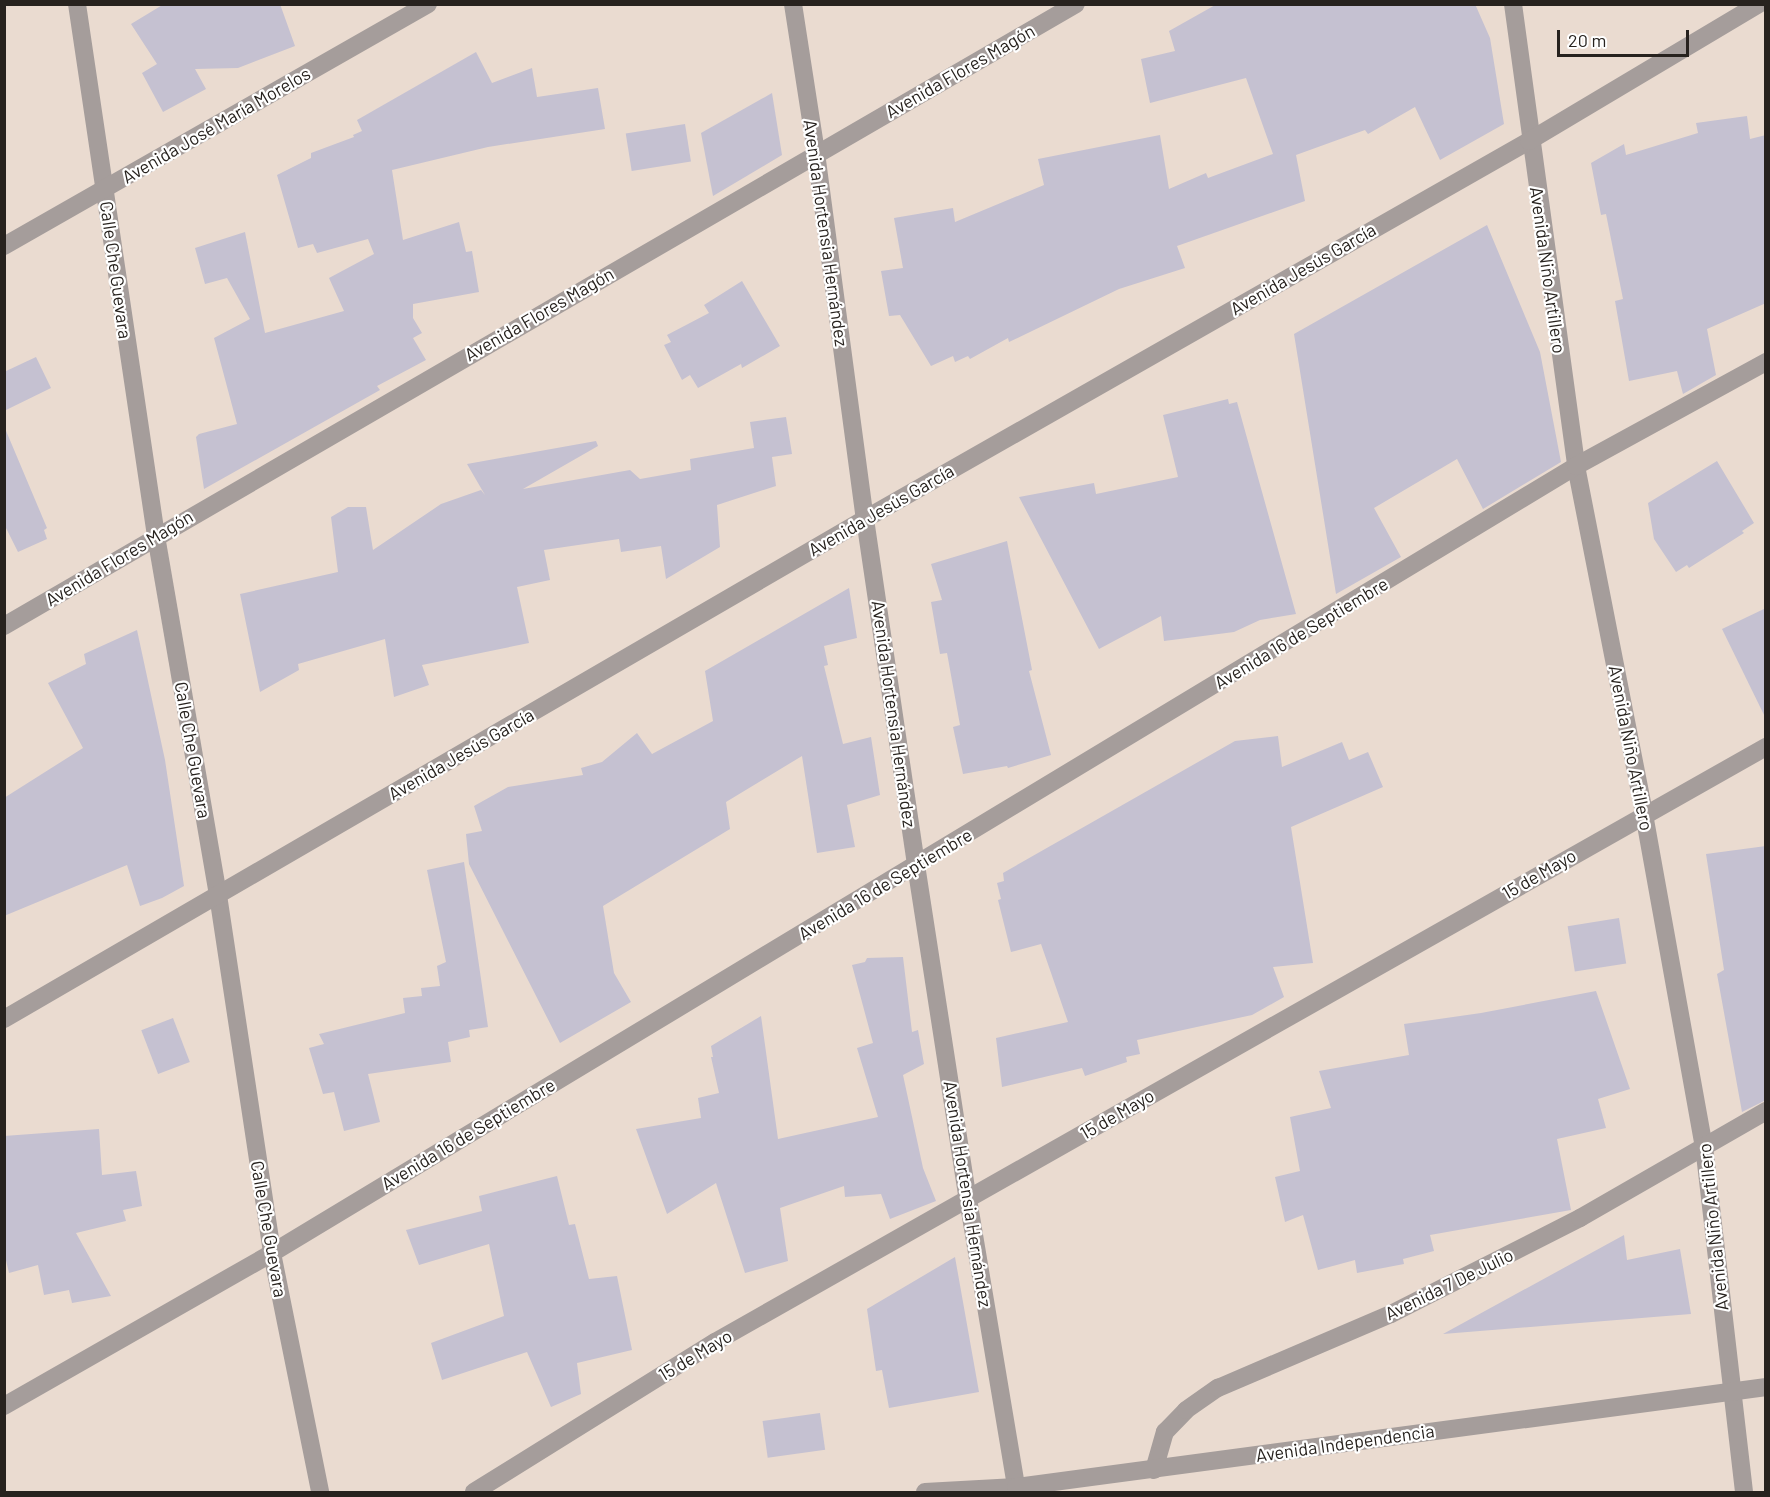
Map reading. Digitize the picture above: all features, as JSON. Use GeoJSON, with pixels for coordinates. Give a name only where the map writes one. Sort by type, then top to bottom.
{"type":"FeatureCollection","features":[{"type":"Feature","properties":{"kind":"street","name":"Calle Che Guevara"},"geometry":{"type":"LineString","coordinates":[[78,4],[156,536],[218,895],[272,1253],[320,1492]]}},
{"type":"Feature","properties":{"kind":"street","name":"Avenida José María Morelos"},"geometry":{"type":"LineString","coordinates":[[4,246],[428,4]]}},
{"type":"Feature","properties":{"kind":"street","name":"Avenida Hortensia Hernández"},"geometry":{"type":"LineString","coordinates":[[794,4],[865,519],[916,865],[968,1199],[1017,1490]]}},
{"type":"Feature","properties":{"kind":"street","name":"Avenida Flores Magón"},"geometry":{"type":"LineString","coordinates":[[4,626],[1076,4]]}},
{"type":"Feature","properties":{"kind":"street","name":"Avenida Niño Artillero"},"geometry":{"type":"LineString","coordinates":[[1512,4],[1529,141],[1576,466],[1644,814],[1704,1146],[1744,1492]]}},
{"type":"Feature","properties":{"kind":"street","name":"Avenida Jesús García"},"geometry":{"type":"LineString","coordinates":[[4,1019],[865,519],[1529,141],[1759,4]]}},
{"type":"Feature","properties":{"kind":"street","name":"Avenida 16 de Septiembre"},"geometry":{"type":"LineString","coordinates":[[4,1406],[272,1253],[1576,466],[1766,362]]}},
{"type":"Feature","properties":{"kind":"street","name":"15 de Mayo"},"geometry":{"type":"LineString","coordinates":[[474,1492],[715,1342],[1766,747]]}},
{"type":"Feature","properties":{"kind":"street","name":"Avenida 7 De Julio"},"geometry":{"type":"LineString","coordinates":[[1154,1470],[1165,1432],[1186,1410],[1218,1388],[1391,1314],[1580,1218],[1766,1111]]}},
{"type":"Feature","properties":{"kind":"street","name":"Avenida Independencia"},"geometry":{"type":"LineString","coordinates":[[925,1492],[1017,1490],[1766,1387]]}},
{"type":"Feature","properties":{"kind":"building"},"geometry":{"type":"Polygon","coordinates":[[[164,4],[280,4],[295,46],[238,68],[195,69],[206,89],[163,112],[142,73],[157,64],[131,24],[164,4]]]}},
{"type":"Feature","properties":{"kind":"building"},"geometry":{"type":"Polygon","coordinates":[[[1217,4],[1475,4],[1490,38],[1504,124],[1440,160],[1415,107],[1368,134],[1365,130],[1296,155],[1305,201],[1177,246],[1185,268],[1119,289],[1009,342],[1008,338],[970,359],[968,356],[955,362],[953,356],[931,366],[900,315],[889,316],[881,271],[903,268],[894,218],[953,208],[955,222],[1044,185],[1038,159],[1160,135],[1169,189],[1206,173],[1208,178],[1273,154],[1246,78],[1150,103],[1141,59],[1175,51],[1169,31],[1217,4]]]}},
{"type":"Feature","properties":{"kind":"building"},"geometry":{"type":"Polygon","coordinates":[[[476,52],[492,83],[532,68],[537,97],[598,88],[605,129],[488,147],[392,170],[403,240],[459,222],[466,252],[472,251],[479,292],[413,304],[413,318],[422,333],[413,338],[426,360],[377,386],[380,390],[204,489],[196,437],[199,434],[237,424],[214,338],[250,319],[227,278],[205,284],[195,248],[245,232],[265,333],[344,311],[329,278],[374,254],[368,239],[317,253],[313,244],[298,248],[277,175],[311,158],[311,153],[354,137],[353,135],[362,131],[357,120],[476,52]]]}},
{"type":"Feature","properties":{"kind":"building"},"geometry":{"type":"Polygon","coordinates":[[[772,93],[782,155],[713,196],[701,133],[772,93]]]}},
{"type":"Feature","properties":{"kind":"building"},"geometry":{"type":"Polygon","coordinates":[[[1747,116],[1750,139],[1766,135],[1766,303],[1707,329],[1716,375],[1683,394],[1677,371],[1629,381],[1615,301],[1623,299],[1606,214],[1601,215],[1591,163],[1624,144],[1626,155],[1698,133],[1696,123],[1747,116]]]}},
{"type":"Feature","properties":{"kind":"building"},"geometry":{"type":"Polygon","coordinates":[[[685,124],[691,162],[632,171],[626,133],[685,124]]]}},
{"type":"Feature","properties":{"kind":"building"},"geometry":{"type":"Polygon","coordinates":[[[1487,225],[1540,352],[1561,462],[1483,509],[1457,459],[1374,508],[1401,557],[1336,594],[1294,334],[1487,225]]]}},
{"type":"Feature","properties":{"kind":"building"},"geometry":{"type":"Polygon","coordinates":[[[742,281],[780,346],[742,368],[741,364],[698,388],[690,375],[682,380],[664,345],[671,342],[667,335],[709,313],[704,305],[742,281]]]}},
{"type":"Feature","properties":{"kind":"building"},"geometry":{"type":"Polygon","coordinates":[[[36,357],[51,388],[4,411],[4,372],[36,357]]]}},
{"type":"Feature","properties":{"kind":"building"},"geometry":{"type":"Polygon","coordinates":[[[1228,399],[1229,404],[1237,402],[1296,614],[1260,620],[1234,632],[1164,641],[1161,616],[1099,649],[1019,497],[1094,483],[1096,494],[1178,477],[1163,415],[1228,399]]]}},
{"type":"Feature","properties":{"kind":"building"},"geometry":{"type":"Polygon","coordinates":[[[786,417],[792,454],[772,457],[776,486],[717,505],[720,547],[666,579],[661,546],[621,552],[619,539],[544,550],[550,580],[517,587],[529,643],[422,665],[429,685],[394,697],[385,639],[298,664],[299,670],[260,692],[240,594],[338,572],[331,517],[348,507],[366,507],[373,550],[441,504],[481,490],[485,495],[467,464],[596,441],[598,446],[523,489],[630,470],[640,479],[691,470],[690,459],[754,448],[750,422],[786,417]]]}},
{"type":"Feature","properties":{"kind":"building"},"geometry":{"type":"Polygon","coordinates":[[[4,426],[47,528],[44,530],[47,539],[18,552],[4,524],[4,426]]]}},
{"type":"Feature","properties":{"kind":"building"},"geometry":{"type":"Polygon","coordinates":[[[1717,461],[1754,523],[1742,531],[1744,533],[1689,568],[1687,565],[1676,572],[1654,539],[1648,503],[1717,461]]]}},
{"type":"Feature","properties":{"kind":"building"},"geometry":{"type":"Polygon","coordinates":[[[1007,541],[1032,670],[1029,671],[1051,755],[1008,768],[1007,766],[963,774],[953,727],[960,725],[947,653],[940,654],[931,602],[942,600],[931,564],[1007,541]]]}},
{"type":"Feature","properties":{"kind":"building"},"geometry":{"type":"Polygon","coordinates":[[[849,588],[857,638],[824,646],[828,665],[824,666],[843,744],[871,737],[880,795],[847,805],[855,847],[817,853],[802,756],[726,802],[730,829],[603,906],[614,973],[631,1002],[560,1043],[469,864],[466,834],[482,831],[474,806],[508,787],[583,775],[581,768],[602,762],[637,733],[652,754],[713,721],[705,671],[849,588]]]}},
{"type":"Feature","properties":{"kind":"building"},"geometry":{"type":"Polygon","coordinates":[[[1766,608],[1766,719],[1722,629],[1766,608]]]}},
{"type":"Feature","properties":{"kind":"building"},"geometry":{"type":"Polygon","coordinates":[[[137,630],[165,760],[184,886],[162,898],[140,906],[127,865],[4,916],[4,798],[83,748],[48,683],[86,664],[84,654],[137,630]]]}},
{"type":"Feature","properties":{"kind":"building"},"geometry":{"type":"Polygon","coordinates":[[[1278,736],[1282,767],[1342,742],[1349,760],[1368,752],[1383,787],[1291,827],[1313,963],[1273,967],[1284,997],[1252,1015],[1137,1040],[1140,1054],[1126,1057],[1127,1062],[1085,1076],[1082,1068],[1002,1087],[996,1038],[1068,1022],[1041,944],[1011,952],[998,900],[1001,899],[997,883],[1004,881],[1003,873],[1235,741],[1278,736]]]}},
{"type":"Feature","properties":{"kind":"building"},"geometry":{"type":"Polygon","coordinates":[[[1766,846],[1766,1100],[1742,1112],[1717,974],[1724,970],[1706,854],[1766,846]]]}},
{"type":"Feature","properties":{"kind":"building"},"geometry":{"type":"Polygon","coordinates":[[[464,862],[488,1027],[469,1030],[470,1037],[448,1042],[451,1062],[368,1074],[380,1122],[344,1131],[334,1092],[323,1094],[309,1048],[324,1044],[319,1034],[405,1013],[403,998],[422,996],[421,988],[440,986],[437,966],[446,962],[427,870],[464,862]]]}},
{"type":"Feature","properties":{"kind":"building"},"geometry":{"type":"Polygon","coordinates":[[[1619,918],[1626,963],[1575,972],[1568,926],[1619,918]]]}},
{"type":"Feature","properties":{"kind":"building"},"geometry":{"type":"Polygon","coordinates":[[[903,957],[912,1032],[918,1030],[924,1064],[903,1075],[923,1168],[936,1201],[890,1219],[881,1194],[845,1197],[844,1186],[780,1208],[788,1261],[745,1273],[716,1183],[667,1214],[636,1129],[701,1118],[698,1098],[719,1093],[711,1057],[713,1057],[711,1046],[761,1016],[778,1139],[878,1117],[857,1048],[873,1043],[852,965],[865,962],[867,958],[903,957]]]}},
{"type":"Feature","properties":{"kind":"building"},"geometry":{"type":"Polygon","coordinates":[[[1596,991],[1630,1089],[1598,1099],[1606,1128],[1557,1139],[1571,1210],[1430,1235],[1434,1251],[1403,1259],[1404,1264],[1357,1273],[1355,1260],[1318,1270],[1303,1215],[1285,1222],[1275,1177],[1300,1171],[1290,1117],[1331,1108],[1319,1071],[1409,1055],[1404,1024],[1481,1013],[1596,991]]]}},
{"type":"Feature","properties":{"kind":"building"},"geometry":{"type":"Polygon","coordinates":[[[173,1018],[190,1062],[158,1074],[141,1030],[173,1018]]]}},
{"type":"Feature","properties":{"kind":"building"},"geometry":{"type":"Polygon","coordinates":[[[99,1129],[102,1175],[136,1171],[142,1206],[123,1210],[126,1221],[76,1233],[111,1296],[72,1303],[69,1290],[44,1295],[38,1265],[9,1273],[4,1252],[4,1136],[99,1129]]]}},
{"type":"Feature","properties":{"kind":"building"},"geometry":{"type":"Polygon","coordinates":[[[557,1176],[569,1225],[575,1224],[589,1279],[617,1276],[632,1350],[577,1363],[581,1394],[551,1407],[527,1352],[442,1380],[431,1343],[504,1316],[489,1244],[419,1265],[406,1230],[482,1211],[479,1196],[557,1176]]]}},
{"type":"Feature","properties":{"kind":"building"},"geometry":{"type":"Polygon","coordinates":[[[1624,1235],[1627,1260],[1680,1249],[1691,1314],[1443,1334],[1624,1235]]]}},
{"type":"Feature","properties":{"kind":"building"},"geometry":{"type":"Polygon","coordinates":[[[955,1257],[979,1392],[889,1408],[882,1370],[876,1371],[867,1309],[955,1257]]]}},
{"type":"Feature","properties":{"kind":"building"},"geometry":{"type":"Polygon","coordinates":[[[820,1413],[825,1450],[768,1458],[763,1421],[820,1413]]]}}]}
